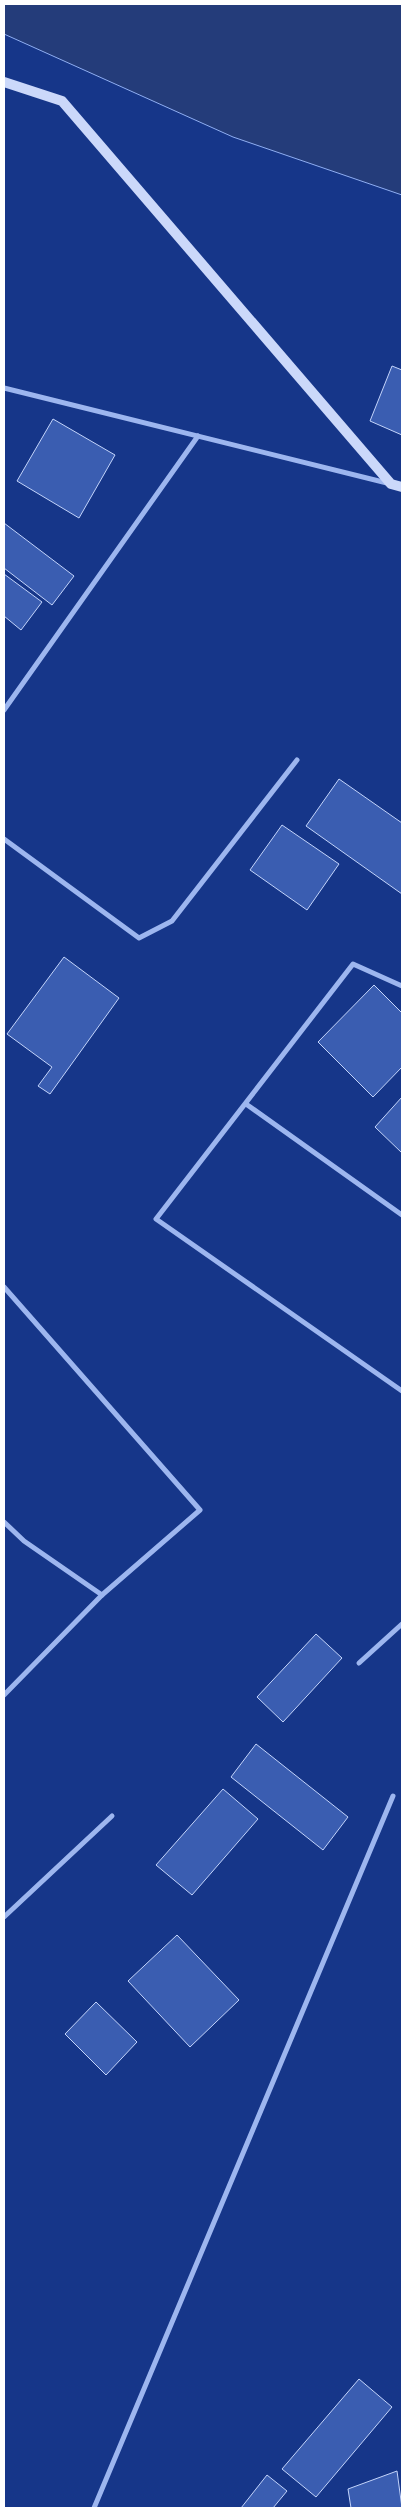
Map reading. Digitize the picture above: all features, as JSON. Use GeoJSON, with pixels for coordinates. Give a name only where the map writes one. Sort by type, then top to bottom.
{"type":"FeatureCollection","features":[{"type":"Feature","properties":{"kind":"street"},"geometry":{"type":"LineString","coordinates":[[4,82],[62,101],[391,484]]}},
{"type":"Feature","properties":{"kind":"street"},"geometry":{"type":"LineString","coordinates":[[4,388],[402,487]]}},
{"type":"Feature","properties":{"kind":"street"},"geometry":{"type":"LineString","coordinates":[[4,710],[198,436]]}},
{"type":"Feature","properties":{"kind":"street"},"geometry":{"type":"LineString","coordinates":[[4,839],[140,938],[172,921],[297,760]]}},
{"type":"Feature","properties":{"kind":"street"},"geometry":{"type":"LineString","coordinates":[[402,986],[353,964],[156,1219],[402,1392]]}},
{"type":"Feature","properties":{"kind":"street"},"geometry":{"type":"LineString","coordinates":[[246,1104],[402,1215]]}},
{"type":"Feature","properties":{"kind":"street"},"geometry":{"type":"LineString","coordinates":[[4,1287],[200,1510],[102,1595],[4,1695]]}},
{"type":"Feature","properties":{"kind":"street"},"geometry":{"type":"LineString","coordinates":[[4,1522],[24,1541],[102,1595]]}},
{"type":"Feature","properties":{"kind":"street"},"geometry":{"type":"LineString","coordinates":[[359,1662],[402,1624]]}},
{"type":"Feature","properties":{"kind":"street"},"geometry":{"type":"LineString","coordinates":[[94,2508],[393,1796]]}},
{"type":"Feature","properties":{"kind":"street"},"geometry":{"type":"LineString","coordinates":[[4,1917],[112,1816]]}},
{"type":"Feature","properties":{"kind":"water"},"geometry":{"type":"Polygon","coordinates":[[[4,4],[402,4],[402,195],[233,137],[4,34],[4,4]]]}},
{"type":"Feature","properties":{"kind":"building"},"geometry":{"type":"Polygon","coordinates":[[[392,366],[402,370],[402,435],[370,421],[392,366]]]}},
{"type":"Feature","properties":{"kind":"building"},"geometry":{"type":"Polygon","coordinates":[[[53,419],[115,455],[79,518],[17,481],[53,419]]]}},
{"type":"Feature","properties":{"kind":"building"},"geometry":{"type":"Polygon","coordinates":[[[4,523],[74,576],[52,605],[4,568],[4,523]]]}},
{"type":"Feature","properties":{"kind":"building"},"geometry":{"type":"Polygon","coordinates":[[[4,574],[42,602],[21,630],[4,616],[4,574]]]}},
{"type":"Feature","properties":{"kind":"building"},"geometry":{"type":"Polygon","coordinates":[[[339,779],[402,823],[402,894],[306,826],[339,779]]]}},
{"type":"Feature","properties":{"kind":"building"},"geometry":{"type":"Polygon","coordinates":[[[282,825],[339,864],[307,910],[250,870],[282,825]]]}},
{"type":"Feature","properties":{"kind":"building"},"geometry":{"type":"Polygon","coordinates":[[[64,957],[119,998],[50,1094],[38,1086],[52,1067],[7,1034],[64,957]]]}},
{"type":"Feature","properties":{"kind":"building"},"geometry":{"type":"Polygon","coordinates":[[[374,985],[402,1013],[402,1067],[373,1097],[318,1042],[374,985]]]}},
{"type":"Feature","properties":{"kind":"building"},"geometry":{"type":"Polygon","coordinates":[[[402,1097],[402,1153],[375,1127],[402,1097]]]}},
{"type":"Feature","properties":{"kind":"building"},"geometry":{"type":"Polygon","coordinates":[[[316,1634],[342,1658],[283,1722],[257,1697],[316,1634]]]}},
{"type":"Feature","properties":{"kind":"building"},"geometry":{"type":"Polygon","coordinates":[[[256,1744],[348,1817],[323,1850],[231,1777],[256,1744]]]}},
{"type":"Feature","properties":{"kind":"building"},"geometry":{"type":"Polygon","coordinates":[[[223,1789],[258,1819],[192,1895],[156,1865],[223,1789]]]}},
{"type":"Feature","properties":{"kind":"building"},"geometry":{"type":"Polygon","coordinates":[[[177,1935],[239,2000],[190,2047],[128,1981],[177,1935]]]}},
{"type":"Feature","properties":{"kind":"building"},"geometry":{"type":"Polygon","coordinates":[[[96,2002],[137,2042],[106,2075],[65,2034],[96,2002]]]}},
{"type":"Feature","properties":{"kind":"building"},"geometry":{"type":"Polygon","coordinates":[[[359,2379],[392,2407],[316,2497],[282,2469],[359,2379]]]}},
{"type":"Feature","properties":{"kind":"building"},"geometry":{"type":"Polygon","coordinates":[[[397,2471],[402,2508],[351,2508],[348,2489],[397,2471]]]}},
{"type":"Feature","properties":{"kind":"building"},"geometry":{"type":"Polygon","coordinates":[[[267,2475],[287,2491],[273,2508],[241,2508],[267,2475]]]}}]}
